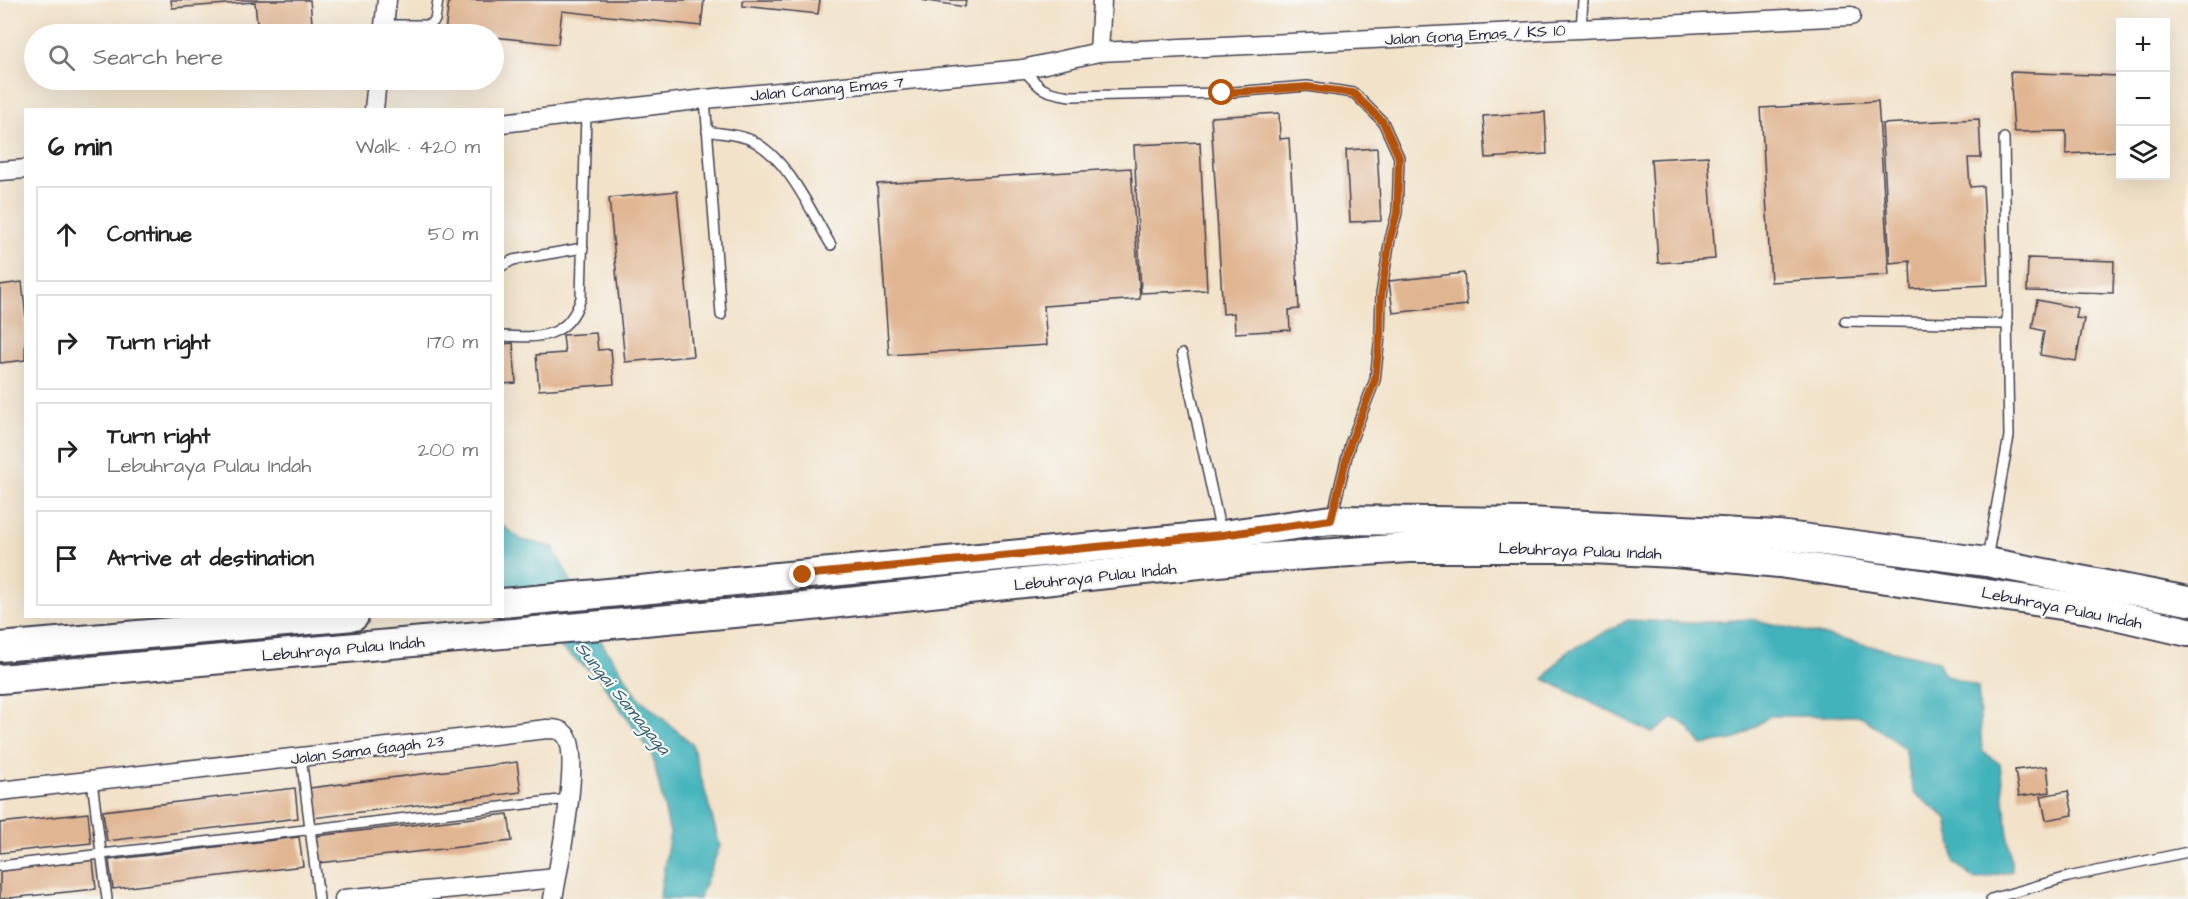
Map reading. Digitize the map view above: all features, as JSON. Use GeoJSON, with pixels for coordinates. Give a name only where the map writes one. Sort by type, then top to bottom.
{"type":"FeatureCollection","features":[{"type":"Feature","properties":{"kind":"main road","name":"Lebuhraya Pulau Indah"},"geometry":{"type":"LineString","coordinates":[[504,603],[1222,535],[1331,520],[1529,522],[1778,536],[1987,562],[2188,601]]}},
{"type":"Feature","properties":{"kind":"main road","name":"Lebuhraya Pulau Indah"},"geometry":{"type":"LineString","coordinates":[[0,679],[904,597],[1257,558],[1409,548],[1570,548],[1687,554],[1823,568],[2089,609],[2188,632]]}},
{"type":"Feature","properties":{"kind":"main road","name":"Lebuhraya Pulau Indah"},"geometry":{"type":"LineString","coordinates":[[0,647],[333,618]]}},
{"type":"Feature","properties":{"kind":"street"},"geometry":{"type":"LineString","coordinates":[[384,24],[387,0]]}},
{"type":"Feature","properties":{"kind":"street"},"geometry":{"type":"LineString","coordinates":[[1099,52],[1102,0]]}},
{"type":"Feature","properties":{"kind":"street","name":"Jalan Gong Emas / KS 10"},"geometry":{"type":"LineString","coordinates":[[1099,52],[1851,16]]}},
{"type":"Feature","properties":{"kind":"street","name":"Jalan Canang Emas 7"},"geometry":{"type":"LineString","coordinates":[[504,123],[705,99],[1023,69],[1099,52]]}},
{"type":"Feature","properties":{"kind":"street"},"geometry":{"type":"LineString","coordinates":[[374,108],[376,90]]}},
{"type":"Feature","properties":{"kind":"street"},"geometry":{"type":"LineString","coordinates":[[0,171],[24,169]]}},
{"type":"Feature","properties":{"kind":"street","name":"Jalan Sama Gagah 23"},"geometry":{"type":"LineString","coordinates":[[0,791],[558,729],[566,734],[570,742],[572,765],[565,834],[553,899]]}},
{"type":"Feature","properties":{"kind":"street"},"geometry":{"type":"LineString","coordinates":[[344,899],[399,896],[556,878]]}},
{"type":"Feature","properties":{"kind":"lane"},"geometry":{"type":"LineString","coordinates":[[431,24],[435,20],[438,0]]}},
{"type":"Feature","properties":{"kind":"lane"},"geometry":{"type":"LineString","coordinates":[[1581,29],[1583,0]]}},
{"type":"Feature","properties":{"kind":"lane"},"geometry":{"type":"LineString","coordinates":[[1023,69],[1040,88],[1050,93],[1070,96],[1222,93],[1307,87],[1353,93],[1383,122],[1399,157],[1397,213],[1390,239],[1381,296],[1380,336],[1375,380],[1350,444],[1331,520]]}},
{"type":"Feature","properties":{"kind":"lane"},"geometry":{"type":"LineString","coordinates":[[705,99],[722,315]]}},
{"type":"Feature","properties":{"kind":"lane"},"geometry":{"type":"LineString","coordinates":[[504,336],[545,336],[566,327],[576,313],[581,298],[586,114]]}},
{"type":"Feature","properties":{"kind":"lane"},"geometry":{"type":"LineString","coordinates":[[707,131],[752,140],[770,153],[792,179],[831,245]]}},
{"type":"Feature","properties":{"kind":"lane"},"geometry":{"type":"LineString","coordinates":[[1987,562],[2009,436],[2004,138]]}},
{"type":"Feature","properties":{"kind":"lane"},"geometry":{"type":"LineString","coordinates":[[504,265],[513,260],[583,248]]}},
{"type":"Feature","properties":{"kind":"lane"},"geometry":{"type":"LineString","coordinates":[[1845,321],[2008,324]]}},
{"type":"Feature","properties":{"kind":"lane"},"geometry":{"type":"LineString","coordinates":[[1182,354],[1222,535]]}},
{"type":"Feature","properties":{"kind":"lane"},"geometry":{"type":"LineString","coordinates":[[301,757],[319,899]]}},
{"type":"Feature","properties":{"kind":"lane"},"geometry":{"type":"LineString","coordinates":[[92,781],[107,899]]}},
{"type":"Feature","properties":{"kind":"lane"},"geometry":{"type":"LineString","coordinates":[[0,866],[568,799]]}},
{"type":"Feature","properties":{"kind":"lane"},"geometry":{"type":"LineString","coordinates":[[1991,899],[2068,877],[2188,852]]}},
{"type":"Feature","properties":{"kind":"water","name":"Sungai Samagaga"},"geometry":{"type":"Polygon","coordinates":[[[504,526],[522,540],[553,547],[604,646],[639,698],[692,744],[720,846],[699,899],[659,899],[670,833],[652,754],[599,678],[504,603],[504,526]]]}},
{"type":"Feature","properties":{"kind":"water"},"geometry":{"type":"Polygon","coordinates":[[[1750,619],[1938,661],[1944,674],[1978,687],[1982,751],[2000,764],[2012,871],[1975,880],[1955,863],[1947,818],[1914,793],[1904,748],[1861,716],[1770,716],[1737,739],[1702,745],[1686,725],[1674,718],[1652,733],[1544,679],[1565,653],[1628,620],[1691,623],[1750,619]]]}},
{"type":"Feature","properties":{"kind":"building"},"geometry":{"type":"Polygon","coordinates":[[[171,0],[310,0],[312,24],[257,24],[255,2],[172,8],[171,0]]]}},
{"type":"Feature","properties":{"kind":"building"},"geometry":{"type":"Polygon","coordinates":[[[449,0],[704,0],[701,26],[562,11],[558,44],[504,38],[504,24],[446,24],[449,0]]]}},
{"type":"Feature","properties":{"kind":"building"},"geometry":{"type":"Polygon","coordinates":[[[743,0],[820,0],[818,14],[743,6],[743,0]]]}},
{"type":"Feature","properties":{"kind":"building"},"geometry":{"type":"Polygon","coordinates":[[[921,0],[966,0],[965,7],[921,0]]]}},
{"type":"Feature","properties":{"kind":"building"},"geometry":{"type":"Polygon","coordinates":[[[2010,72],[2116,76],[2116,151],[2066,154],[2066,131],[2014,132],[2010,72]]]}},
{"type":"Feature","properties":{"kind":"building"},"geometry":{"type":"Polygon","coordinates":[[[1878,101],[1889,275],[1771,282],[1761,108],[1878,101]]]}},
{"type":"Feature","properties":{"kind":"building"},"geometry":{"type":"Polygon","coordinates":[[[1545,112],[1547,154],[1486,158],[1483,116],[1545,112]]]}},
{"type":"Feature","properties":{"kind":"building"},"geometry":{"type":"Polygon","coordinates":[[[1279,113],[1280,139],[1289,138],[1299,309],[1289,310],[1290,330],[1235,333],[1234,313],[1223,314],[1211,117],[1279,113]]]}},
{"type":"Feature","properties":{"kind":"building"},"geometry":{"type":"Polygon","coordinates":[[[1979,119],[1981,158],[1968,158],[1970,187],[1983,186],[1988,285],[1911,289],[1910,261],[1890,263],[1882,124],[1979,119]]]}},
{"type":"Feature","properties":{"kind":"building"},"geometry":{"type":"Polygon","coordinates":[[[1200,142],[1207,290],[1141,293],[1134,145],[1200,142]]]}},
{"type":"Feature","properties":{"kind":"building"},"geometry":{"type":"Polygon","coordinates":[[[1377,148],[1381,221],[1350,222],[1346,150],[1377,148]]]}},
{"type":"Feature","properties":{"kind":"building"},"geometry":{"type":"Polygon","coordinates":[[[1708,156],[1715,259],[1658,263],[1651,159],[1708,156]]]}},
{"type":"Feature","properties":{"kind":"building"},"geometry":{"type":"Polygon","coordinates":[[[1131,168],[1140,299],[1044,306],[1047,345],[889,355],[877,184],[1131,168]]]}},
{"type":"Feature","properties":{"kind":"building"},"geometry":{"type":"Polygon","coordinates":[[[677,191],[693,356],[625,362],[609,198],[677,191]]]}},
{"type":"Feature","properties":{"kind":"building"},"geometry":{"type":"Polygon","coordinates":[[[2028,258],[2114,261],[2113,293],[2027,291],[2028,258]]]}},
{"type":"Feature","properties":{"kind":"building"},"geometry":{"type":"Polygon","coordinates":[[[1464,273],[1467,305],[1393,313],[1389,281],[1464,273]]]}},
{"type":"Feature","properties":{"kind":"building"},"geometry":{"type":"Polygon","coordinates":[[[22,282],[24,360],[0,363],[0,285],[22,282]]]}},
{"type":"Feature","properties":{"kind":"building"},"geometry":{"type":"Polygon","coordinates":[[[2037,300],[2078,308],[2076,318],[2084,319],[2076,361],[2040,355],[2044,331],[2032,328],[2037,300]]]}},
{"type":"Feature","properties":{"kind":"building"},"geometry":{"type":"Polygon","coordinates":[[[596,333],[598,350],[611,349],[614,384],[539,390],[536,355],[565,353],[563,335],[596,333]]]}},
{"type":"Feature","properties":{"kind":"building"},"geometry":{"type":"Polygon","coordinates":[[[513,343],[516,383],[504,384],[504,344],[513,343]]]}},
{"type":"Feature","properties":{"kind":"building"},"geometry":{"type":"Polygon","coordinates":[[[517,762],[521,792],[313,818],[310,788],[517,762]]]}},
{"type":"Feature","properties":{"kind":"building"},"geometry":{"type":"Polygon","coordinates":[[[2047,766],[2050,792],[2019,796],[2015,770],[2047,766]]]}},
{"type":"Feature","properties":{"kind":"building"},"geometry":{"type":"Polygon","coordinates":[[[295,788],[298,818],[107,841],[103,811],[295,788]]]}},
{"type":"Feature","properties":{"kind":"building"},"geometry":{"type":"Polygon","coordinates":[[[2068,791],[2073,815],[2046,820],[2041,796],[2068,791]]]}},
{"type":"Feature","properties":{"kind":"building"},"geometry":{"type":"Polygon","coordinates":[[[88,813],[91,843],[0,853],[0,823],[88,813]]]}},
{"type":"Feature","properties":{"kind":"building"},"geometry":{"type":"Polygon","coordinates":[[[508,814],[512,841],[319,863],[316,836],[508,814]]]}},
{"type":"Feature","properties":{"kind":"building"},"geometry":{"type":"Polygon","coordinates":[[[299,837],[303,866],[113,889],[109,860],[299,837]]]}},
{"type":"Feature","properties":{"kind":"building"},"geometry":{"type":"Polygon","coordinates":[[[93,860],[96,889],[0,899],[0,871],[93,860]]]}},
{"type":"Feature","properties":{"kind":"route"},"geometry":{"type":"LineString","coordinates":[[803,575],[1222,535],[1331,520],[1350,444],[1375,380],[1380,336],[1381,296],[1390,239],[1397,213],[1399,157],[1383,122],[1353,93],[1307,87],[1222,93]]}}]}
